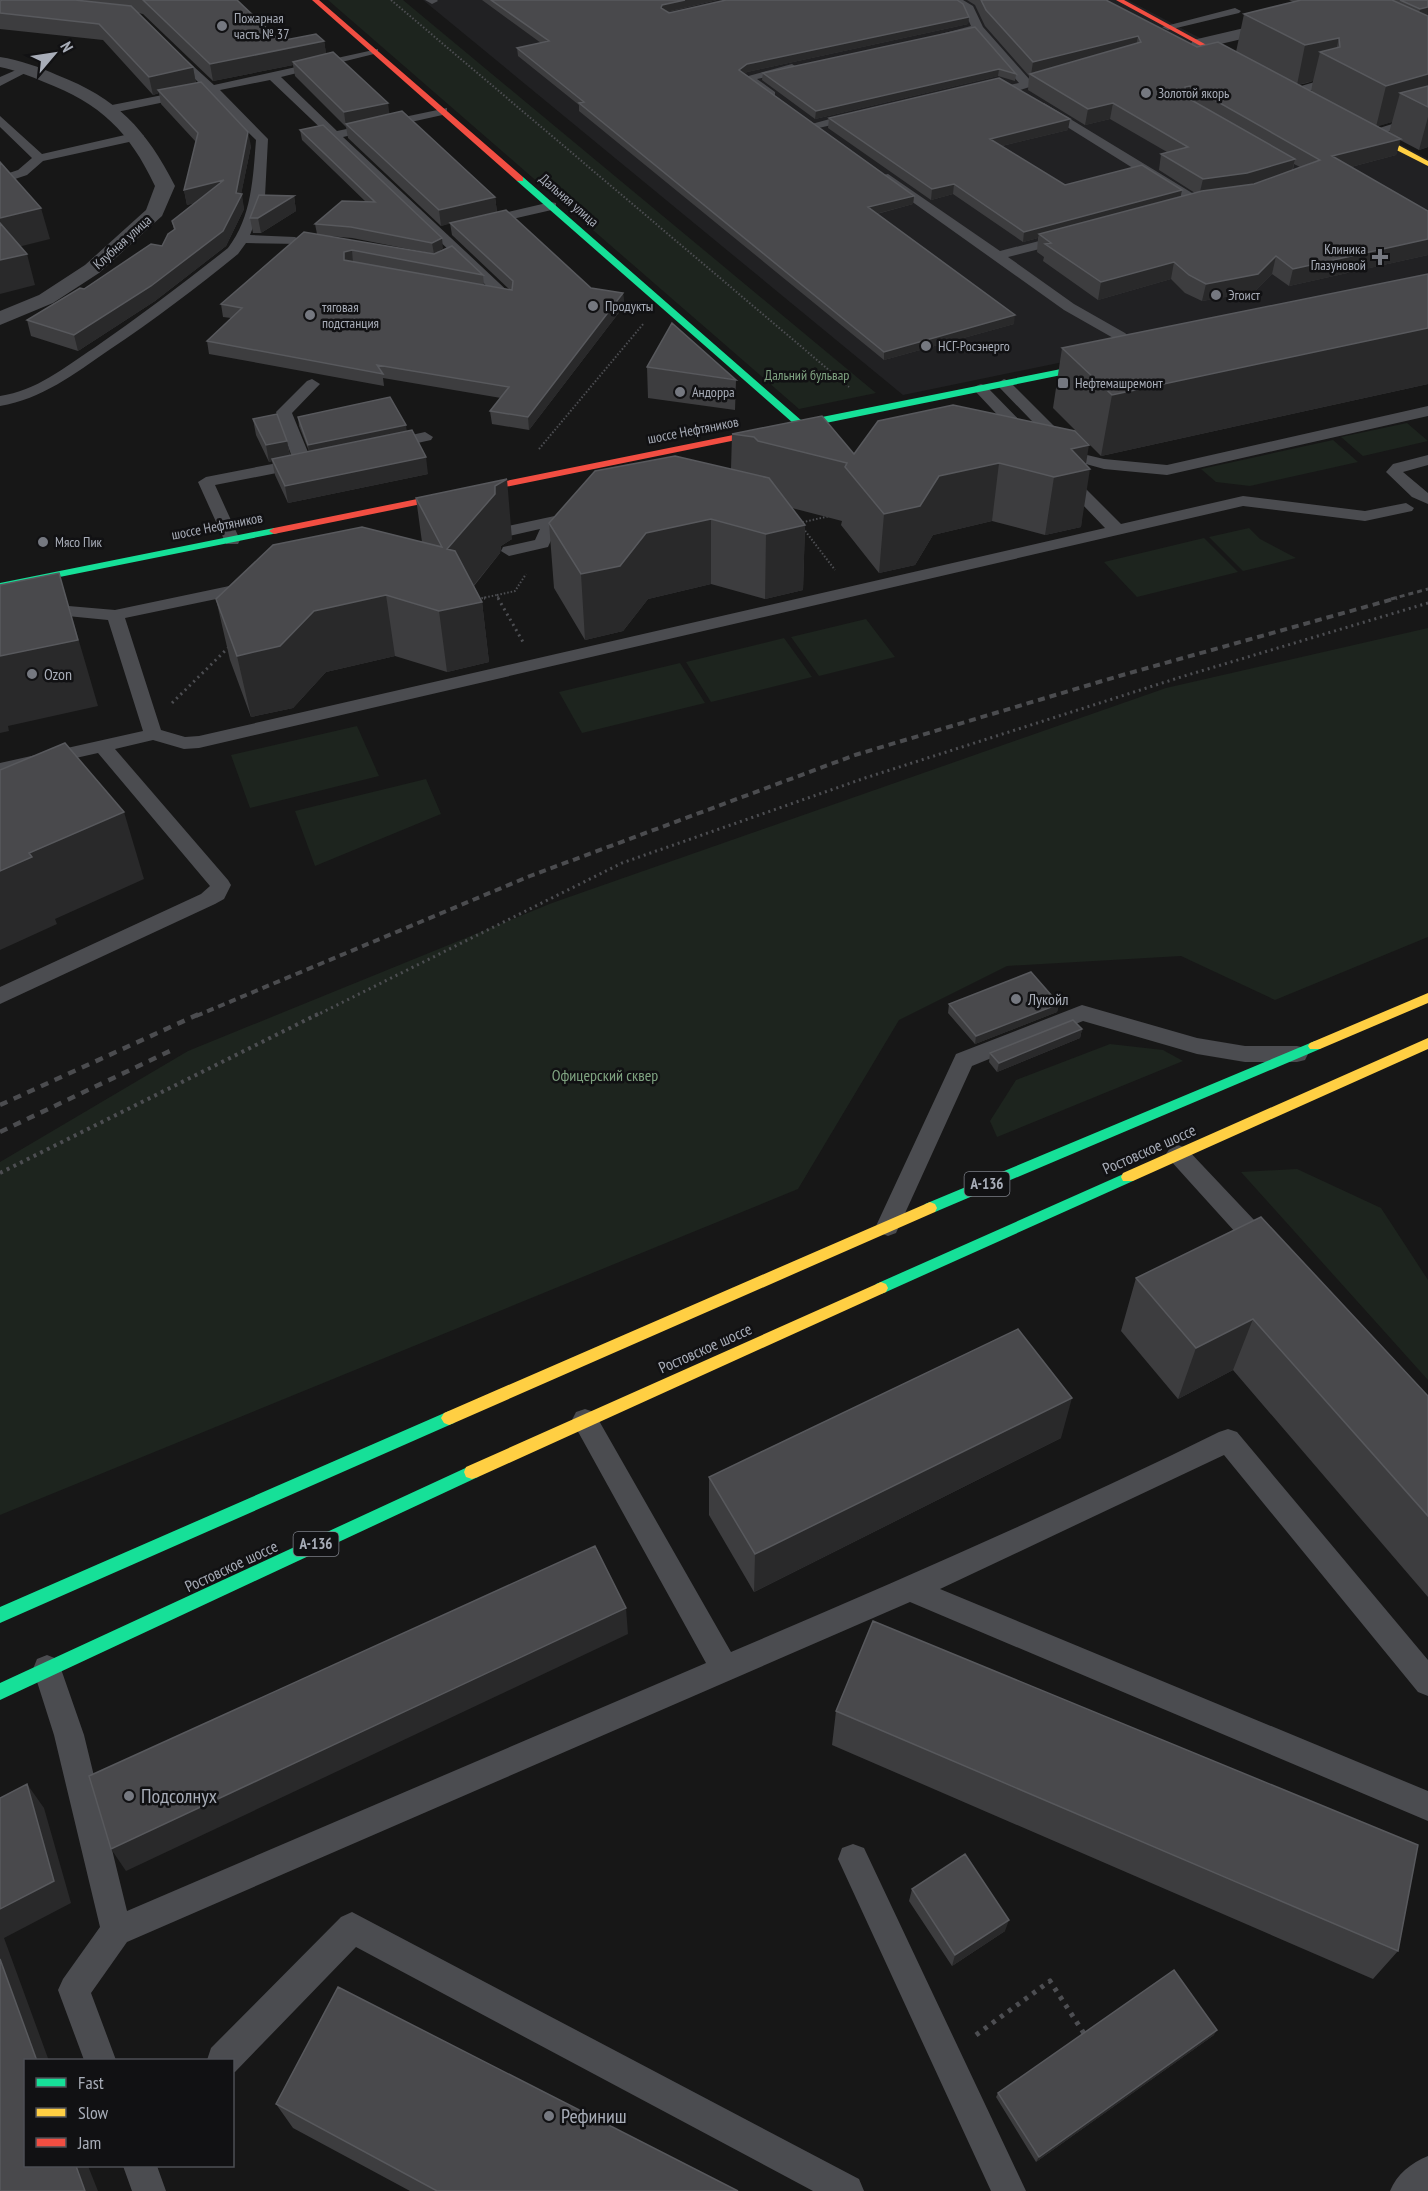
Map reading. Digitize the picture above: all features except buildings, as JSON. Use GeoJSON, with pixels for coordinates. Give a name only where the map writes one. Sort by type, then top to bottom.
{"type":"FeatureCollection","features":[{"type":"Feature","properties":{"kind":"main road","name":"Дальняя улица"},"geometry":{"type":"LineString","coordinates":[[315,0],[801,425]]}},
{"type":"Feature","properties":{"kind":"main road"},"geometry":{"type":"LineString","coordinates":[[1119,0],[1260,75]]}},
{"type":"Feature","properties":{"kind":"main road"},"geometry":{"type":"LineString","coordinates":[[1285,89],[1310,102]]}},
{"type":"Feature","properties":{"kind":"main road"},"geometry":{"type":"LineString","coordinates":[[1350,123],[1428,164]]}},
{"type":"Feature","properties":{"kind":"main road","name":"шоссе Нефтяников"},"geometry":{"type":"LineString","coordinates":[[0,586],[232,540],[430,508],[801,425],[1149,354]]}},
{"type":"Feature","properties":{"kind":"main road","name":"Ростовское шоссе"},"geometry":{"type":"LineString","coordinates":[[0,1615],[888,1226],[1428,998]]}},
{"type":"Feature","properties":{"kind":"main road","name":"Ростовское шоссе"},"geometry":{"type":"LineString","coordinates":[[0,1692],[585,1420],[1428,1043]]}},
{"type":"Feature","properties":{"kind":"street"},"geometry":{"type":"LineString","coordinates":[[1199,44],[1302,19]]}},
{"type":"Feature","properties":{"kind":"street","name":"Клубная улица"},"geometry":{"type":"LineString","coordinates":[[0,62],[68,84],[112,109],[138,136],[154,160],[165,186],[155,212],[92,269],[46,298],[0,320]]}},
{"type":"Feature","properties":{"kind":"lane"},"geometry":{"type":"LineString","coordinates":[[954,0],[969,8],[978,28],[1030,94]]}},
{"type":"Feature","properties":{"kind":"lane"},"geometry":{"type":"LineString","coordinates":[[1168,27],[1235,10]]}},
{"type":"Feature","properties":{"kind":"lane"},"geometry":{"type":"LineString","coordinates":[[932,38],[978,28]]}},
{"type":"Feature","properties":{"kind":"lane"},"geometry":{"type":"LineString","coordinates":[[0,401],[20,398],[53,382],[169,303],[223,261],[242,239],[258,196],[262,139],[164,41]]}},
{"type":"Feature","properties":{"kind":"lane"},"geometry":{"type":"LineString","coordinates":[[112,109],[273,76],[374,51]]}},
{"type":"Feature","properties":{"kind":"lane"},"geometry":{"type":"LineString","coordinates":[[785,105],[747,78],[805,65]]}},
{"type":"Feature","properties":{"kind":"lane"},"geometry":{"type":"LineString","coordinates":[[0,82],[27,69]]}},
{"type":"Feature","properties":{"kind":"lane"},"geometry":{"type":"LineString","coordinates":[[1030,94],[1069,73]]}},
{"type":"Feature","properties":{"kind":"lane"},"geometry":{"type":"LineString","coordinates":[[273,76],[334,135],[443,231],[451,252],[507,298],[485,294]]}},
{"type":"Feature","properties":{"kind":"lane"},"geometry":{"type":"LineString","coordinates":[[999,82],[1030,94],[1197,202]]}},
{"type":"Feature","properties":{"kind":"lane"},"geometry":{"type":"LineString","coordinates":[[1285,89],[1325,82]]}},
{"type":"Feature","properties":{"kind":"lane"},"geometry":{"type":"LineString","coordinates":[[334,135],[443,111]]}},
{"type":"Feature","properties":{"kind":"lane"},"geometry":{"type":"LineString","coordinates":[[833,139],[809,122],[872,112]]}},
{"type":"Feature","properties":{"kind":"lane"},"geometry":{"type":"LineString","coordinates":[[1370,133],[1428,117]]}},
{"type":"Feature","properties":{"kind":"lane"},"geometry":{"type":"LineString","coordinates":[[0,120],[39,158]]}},
{"type":"Feature","properties":{"kind":"lane"},"geometry":{"type":"LineString","coordinates":[[0,180],[19,175],[34,166],[39,158],[138,136]]}},
{"type":"Feature","properties":{"kind":"lane"},"geometry":{"type":"LineString","coordinates":[[872,167],[1070,307],[1149,354]]}},
{"type":"Feature","properties":{"kind":"lane"},"geometry":{"type":"LineString","coordinates":[[1175,208],[1197,202],[1215,201]]}},
{"type":"Feature","properties":{"kind":"lane"},"geometry":{"type":"LineString","coordinates":[[471,225],[551,206]]}},
{"type":"Feature","properties":{"kind":"lane"},"geometry":{"type":"LineString","coordinates":[[998,256],[1075,235]]}},
{"type":"Feature","properties":{"kind":"lane"},"geometry":{"type":"LineString","coordinates":[[242,239],[295,241]]}},
{"type":"Feature","properties":{"kind":"lane"},"geometry":{"type":"LineString","coordinates":[[302,462],[284,412],[312,384]]}},
{"type":"Feature","properties":{"kind":"lane"},"geometry":{"type":"LineString","coordinates":[[1004,384],[1063,444],[1081,458],[1104,464],[1167,470],[1428,411]]}},
{"type":"Feature","properties":{"kind":"lane"},"geometry":{"type":"LineString","coordinates":[[981,389],[1038,448]]}},
{"type":"Feature","properties":{"kind":"lane"},"geometry":{"type":"LineString","coordinates":[[991,429],[1014,424]]}},
{"type":"Feature","properties":{"kind":"lane"},"geometry":{"type":"LineString","coordinates":[[369,449],[425,437]]}},
{"type":"Feature","properties":{"kind":"lane"},"geometry":{"type":"LineString","coordinates":[[232,540],[206,482],[324,458]]}},
{"type":"Feature","properties":{"kind":"lane"},"geometry":{"type":"LineString","coordinates":[[1428,460],[1400,466],[1394,472],[1418,494],[1428,499]]}},
{"type":"Feature","properties":{"kind":"lane"},"geometry":{"type":"LineString","coordinates":[[1054,464],[1117,530]]}},
{"type":"Feature","properties":{"kind":"lane"},"geometry":{"type":"LineString","coordinates":[[44,779],[151,730],[184,743],[199,742],[1243,501],[1365,516],[1406,508]]}},
{"type":"Feature","properties":{"kind":"lane"},"geometry":{"type":"LineString","coordinates":[[461,541],[596,513]]}},
{"type":"Feature","properties":{"kind":"lane"},"geometry":{"type":"LineString","coordinates":[[509,551],[542,543],[551,522]]}},
{"type":"Feature","properties":{"kind":"lane"},"geometry":{"type":"LineString","coordinates":[[0,622],[57,610],[115,615],[267,582]]}},
{"type":"Feature","properties":{"kind":"lane"},"geometry":{"type":"LineString","coordinates":[[115,615],[151,730]]}},
{"type":"Feature","properties":{"kind":"lane"},"geometry":{"type":"LineString","coordinates":[[0,769],[106,749]]}},
{"type":"Feature","properties":{"kind":"lane"},"geometry":{"type":"LineString","coordinates":[[0,996],[208,899],[217,894],[221,885],[106,749]]}},
{"type":"Feature","properties":{"kind":"lane"},"geometry":{"type":"LineString","coordinates":[[888,1226],[921,1159],[942,1101],[964,1060],[1082,1013],[1197,1046],[1245,1054],[1298,1054]]}},
{"type":"Feature","properties":{"kind":"lane"},"geometry":{"type":"LineString","coordinates":[[1179,1154],[1282,1266]]}},
{"type":"Feature","properties":{"kind":"lane"},"geometry":{"type":"LineString","coordinates":[[585,1420],[725,1669]]}},
{"type":"Feature","properties":{"kind":"lane"},"geometry":{"type":"LineString","coordinates":[[99,2059],[74,1990],[116,1931],[910,1589],[1152,1478],[1228,1440],[1428,1682]]}},
{"type":"Feature","properties":{"kind":"lane"},"geometry":{"type":"LineString","coordinates":[[910,1589],[1428,1806]]}},
{"type":"Feature","properties":{"kind":"lane"},"geometry":{"type":"LineString","coordinates":[[47,1669],[69,1735],[116,1931]]}},
{"type":"Feature","properties":{"kind":"lane"},"geometry":{"type":"LineString","coordinates":[[853,1859],[1009,2191]]}},
{"type":"Feature","properties":{"kind":"lane"},"geometry":{"type":"LineString","coordinates":[[225,2059],[352,1928],[846,2191]]}},
{"type":"Feature","properties":{"kind":"lane"},"geometry":{"type":"LineString","coordinates":[[140,2167],[149,2191]]}},
{"type":"Feature","properties":{"kind":"lane"},"geometry":{"type":"LineString","coordinates":[[1407,2191],[1428,2173]]}},
{"type":"Feature","properties":{"kind":"path"},"geometry":{"type":"LineString","coordinates":[[391,0],[852,389]]}},
{"type":"Feature","properties":{"kind":"path"},"geometry":{"type":"LineString","coordinates":[[535,453],[648,318]]}},
{"type":"Feature","properties":{"kind":"path"},"geometry":{"type":"LineString","coordinates":[[790,524],[835,515]]}},
{"type":"Feature","properties":{"kind":"path"},"geometry":{"type":"LineString","coordinates":[[799,523],[851,591]]}},
{"type":"Feature","properties":{"kind":"path"},"geometry":{"type":"LineString","coordinates":[[476,599],[497,595],[535,664]]}},
{"type":"Feature","properties":{"kind":"path"},"geometry":{"type":"LineString","coordinates":[[0,1173],[622,863],[865,778],[1181,676],[1428,603]]}},
{"type":"Feature","properties":{"kind":"path"},"geometry":{"type":"LineString","coordinates":[[151,730],[234,642]]}},
{"type":"Feature","properties":{"kind":"path"},"geometry":{"type":"LineString","coordinates":[[946,2056],[1050,1981],[1085,2035]]}},
{"type":"Feature","properties":{"kind":"shaded area"},"geometry":{"type":"Polygon","coordinates":[[[423,0],[1128,0],[1428,159],[1428,287],[903,395],[423,0]]]}},
{"type":"Feature","properties":{"kind":"green space","name":"Дальний бульвар"},"geometry":{"type":"Polygon","coordinates":[[[328,0],[403,0],[876,393],[799,409],[328,0]]]}},
{"type":"Feature","properties":{"kind":"green space"},"geometry":{"type":"Polygon","coordinates":[[[1407,423],[1428,441],[1363,456],[1341,437],[1407,423]]]}},
{"type":"Feature","properties":{"kind":"green space"},"geometry":{"type":"Polygon","coordinates":[[[1333,440],[1358,462],[1250,486],[1216,482],[1201,469],[1333,440]]]}},
{"type":"Feature","properties":{"kind":"green space"},"geometry":{"type":"Polygon","coordinates":[[[1249,528],[1260,539],[1296,558],[1243,571],[1209,537],[1249,528]]]}},
{"type":"Feature","properties":{"kind":"green space"},"geometry":{"type":"Polygon","coordinates":[[[1204,538],[1238,572],[1137,597],[1104,562],[1204,538]]]}},
{"type":"Feature","properties":{"kind":"green space"},"geometry":{"type":"Polygon","coordinates":[[[866,619],[895,657],[819,676],[791,637],[866,619]]]}},
{"type":"Feature","properties":{"kind":"green space","name":"Офицерский сквер"},"geometry":{"type":"Polygon","coordinates":[[[1428,628],[1428,937],[1275,1000],[1181,956],[1007,966],[899,1020],[798,1189],[0,1515],[0,1162],[188,1051],[552,903],[1166,688],[1428,628]]]}},
{"type":"Feature","properties":{"kind":"green space"},"geometry":{"type":"Polygon","coordinates":[[[784,638],[812,677],[711,702],[686,662],[784,638]]]}},
{"type":"Feature","properties":{"kind":"green space"},"geometry":{"type":"Polygon","coordinates":[[[680,663],[705,703],[582,733],[559,692],[680,663]]]}},
{"type":"Feature","properties":{"kind":"green space"},"geometry":{"type":"Polygon","coordinates":[[[357,726],[379,776],[250,808],[231,755],[357,726]]]}},
{"type":"Feature","properties":{"kind":"green space"},"geometry":{"type":"Polygon","coordinates":[[[426,779],[441,814],[315,866],[295,811],[426,779]]]}},
{"type":"Feature","properties":{"kind":"green space"},"geometry":{"type":"Polygon","coordinates":[[[1110,1044],[1163,1050],[1183,1061],[997,1137],[990,1121],[1016,1080],[1110,1044]]]}},
{"type":"Feature","properties":{"kind":"green space"},"geometry":{"type":"Polygon","coordinates":[[[1297,1169],[1381,1208],[1428,1280],[1428,1380],[1241,1172],[1297,1169]]]}},
{"type":"Feature","properties":{"kind":"railway"},"geometry":{"type":"LineString","coordinates":[[1391,599],[1428,589]]}},
{"type":"Feature","properties":{"kind":"railway"},"geometry":{"type":"LineString","coordinates":[[196,1016],[530,876],[855,755],[1119,676],[1397,598]]}},
{"type":"Feature","properties":{"kind":"railway"},"geometry":{"type":"LineString","coordinates":[[0,1105],[199,1014]]}},
{"type":"Feature","properties":{"kind":"railway"},"geometry":{"type":"LineString","coordinates":[[0,1132],[172,1050]]}},
{"type":"Feature","properties":{"kind":"traffic: fast"},"geometry":{"type":"LineString","coordinates":[[520,179],[801,425]]}},
{"type":"Feature","properties":{"kind":"traffic: fast"},"geometry":{"type":"LineString","coordinates":[[748,435],[1101,364]]}},
{"type":"Feature","properties":{"kind":"traffic: fast"},"geometry":{"type":"LineString","coordinates":[[0,586],[274,531]]}},
{"type":"Feature","properties":{"kind":"traffic: fast"},"geometry":{"type":"LineString","coordinates":[[930,1208],[1315,1046]]}},
{"type":"Feature","properties":{"kind":"traffic: fast"},"geometry":{"type":"LineString","coordinates":[[881,1288],[1128,1177]]}},
{"type":"Feature","properties":{"kind":"traffic: fast"},"geometry":{"type":"LineString","coordinates":[[0,1615],[449,1418]]}},
{"type":"Feature","properties":{"kind":"traffic: fast"},"geometry":{"type":"LineString","coordinates":[[0,1692],[472,1472]]}},
{"type":"Feature","properties":{"kind":"traffic: slow"},"geometry":{"type":"LineString","coordinates":[[1358,127],[1428,164]]}},
{"type":"Feature","properties":{"kind":"traffic: slow"},"geometry":{"type":"LineString","coordinates":[[1315,1046],[1428,998]]}},
{"type":"Feature","properties":{"kind":"traffic: slow"},"geometry":{"type":"LineString","coordinates":[[1128,1177],[1428,1043]]}},
{"type":"Feature","properties":{"kind":"traffic: slow"},"geometry":{"type":"LineString","coordinates":[[449,1418],[930,1208]]}},
{"type":"Feature","properties":{"kind":"traffic: slow"},"geometry":{"type":"LineString","coordinates":[[472,1472],[881,1288]]}},
{"type":"Feature","properties":{"kind":"traffic: jam"},"geometry":{"type":"LineString","coordinates":[[315,0],[520,179]]}},
{"type":"Feature","properties":{"kind":"traffic: jam"},"geometry":{"type":"LineString","coordinates":[[1119,0],[1243,67]]}},
{"type":"Feature","properties":{"kind":"traffic: jam"},"geometry":{"type":"LineString","coordinates":[[274,531],[748,435]]}},
{"type":"Feature","properties":{"kind":"place","name":"Пожарная часть № 37"},"geometry":{"type":"Point","coordinates":[222,26]}},
{"type":"Feature","properties":{"kind":"place","name":"Золотой якорь"},"geometry":{"type":"Point","coordinates":[1146,93]}},
{"type":"Feature","properties":{"kind":"place","name":"Клиника Глазуновой"},"geometry":{"type":"Point","coordinates":[1380,257]}},
{"type":"Feature","properties":{"kind":"place","name":"Эгоист"},"geometry":{"type":"Point","coordinates":[1216,295]}},
{"type":"Feature","properties":{"kind":"place","name":"Продукты"},"geometry":{"type":"Point","coordinates":[593,306]}},
{"type":"Feature","properties":{"kind":"place","name":"тяговая подстанция"},"geometry":{"type":"Point","coordinates":[310,315]}},
{"type":"Feature","properties":{"kind":"place","name":"НСГ-Росэнерго"},"geometry":{"type":"Point","coordinates":[926,346]}},
{"type":"Feature","properties":{"kind":"place","name":"Нефтемашремонт"},"geometry":{"type":"Point","coordinates":[1063,383]}},
{"type":"Feature","properties":{"kind":"place","name":"Андорра"},"geometry":{"type":"Point","coordinates":[680,392]}},
{"type":"Feature","properties":{"kind":"place","name":"Мясо Пик"},"geometry":{"type":"Point","coordinates":[43,542]}},
{"type":"Feature","properties":{"kind":"place","name":"Ozon"},"geometry":{"type":"Point","coordinates":[32,674]}},
{"type":"Feature","properties":{"kind":"place","name":"Лукойл"},"geometry":{"type":"Point","coordinates":[1016,999]}},
{"type":"Feature","properties":{"kind":"place","name":"Подсолнух"},"geometry":{"type":"Point","coordinates":[129,1796]}},
{"type":"Feature","properties":{"kind":"place","name":"Рефиниш"},"geometry":{"type":"Point","coordinates":[549,2116]}}]}
